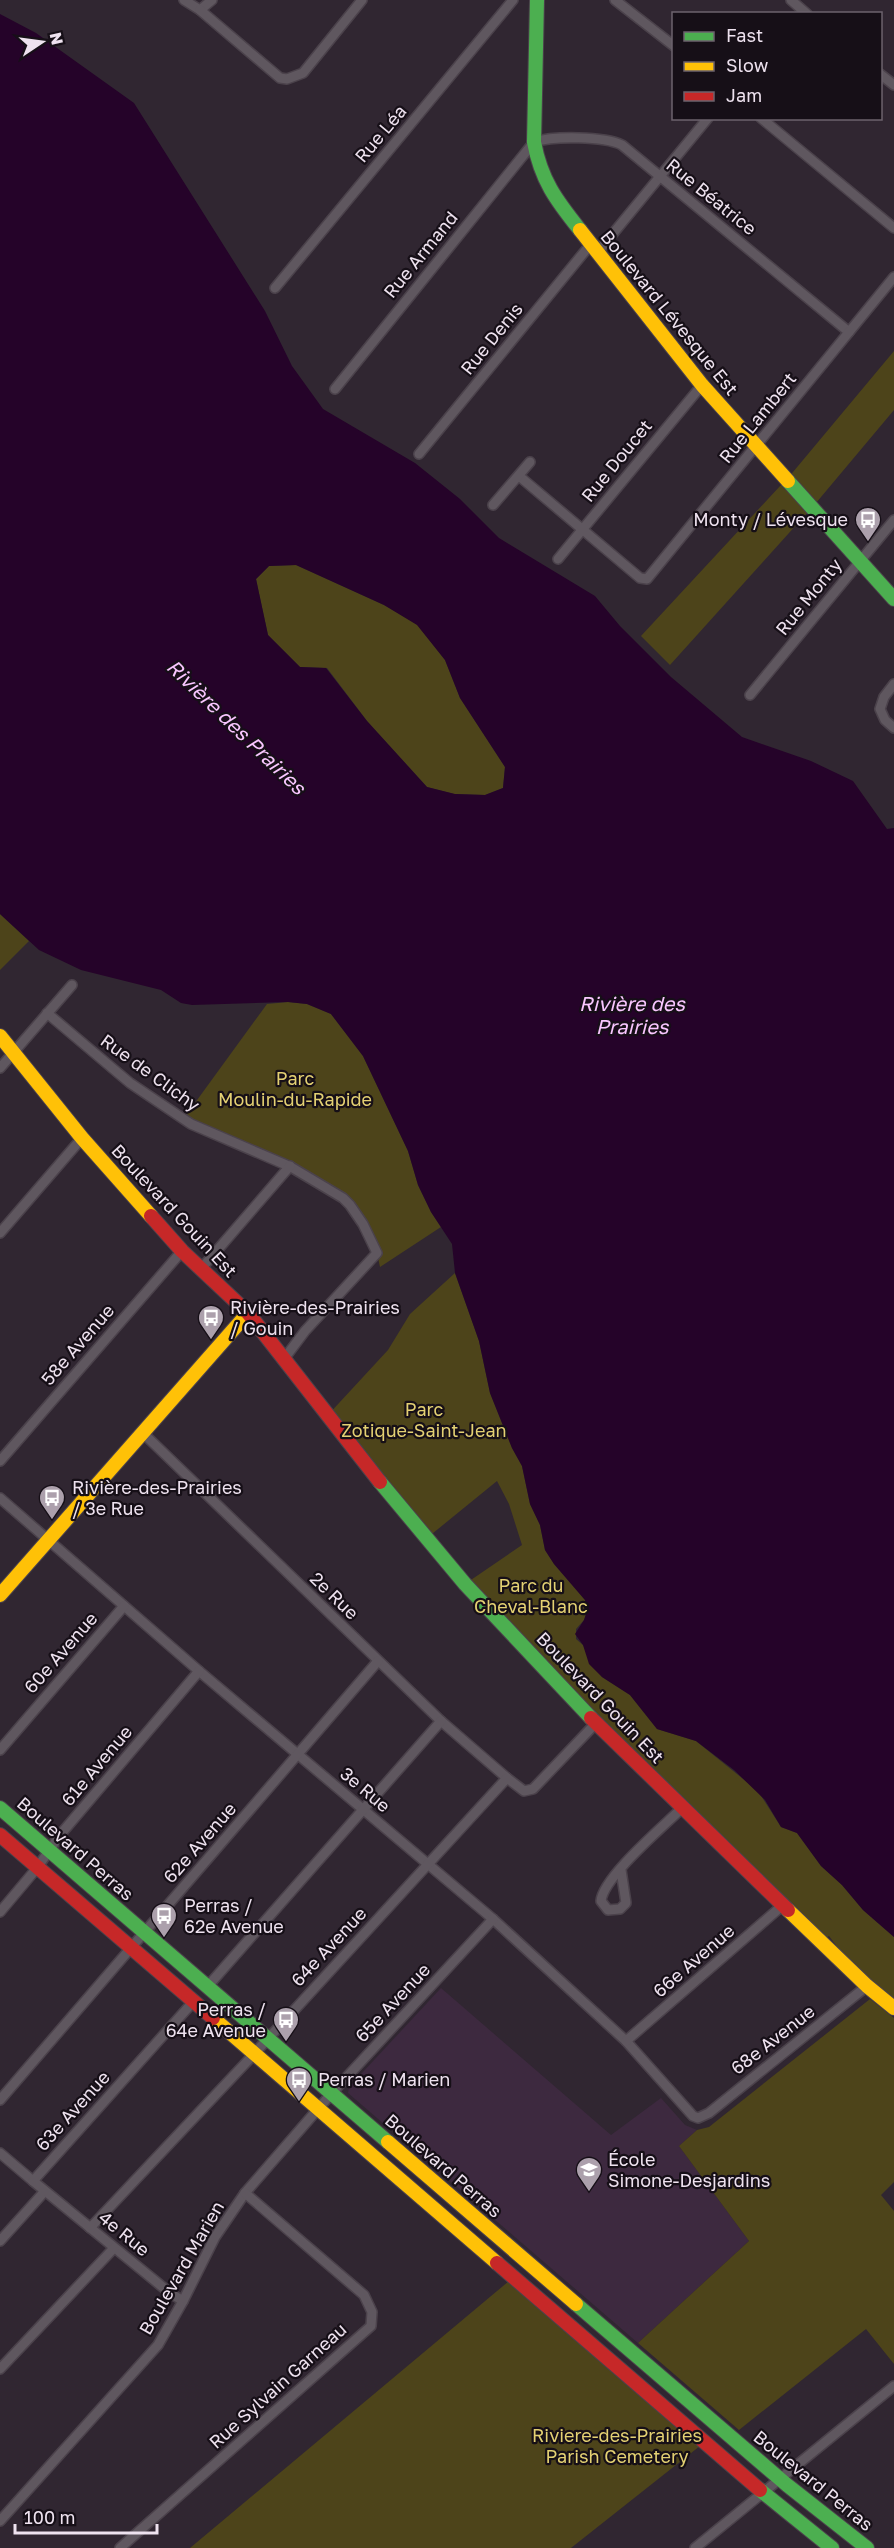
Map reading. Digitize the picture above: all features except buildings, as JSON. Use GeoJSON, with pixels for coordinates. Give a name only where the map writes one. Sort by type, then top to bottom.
{"type":"FeatureCollection","features":[{"type":"Feature","properties":{"kind":"street"},"geometry":{"type":"LineString","coordinates":[[184,0],[200,10],[280,78],[287,79],[303,73],[362,0]]}},
{"type":"Feature","properties":{"kind":"street"},"geometry":{"type":"LineString","coordinates":[[200,10],[212,0]]}},
{"type":"Feature","properties":{"kind":"street","name":"Rue Léa"},"geometry":{"type":"LineString","coordinates":[[275,288],[513,0]]}},
{"type":"Feature","properties":{"kind":"street","name":"Boulevard Lévesque Est"},"geometry":{"type":"LineString","coordinates":[[537,0],[534,142],[538,165],[551,193],[702,385],[894,599]]}},
{"type":"Feature","properties":{"kind":"street"},"geometry":{"type":"LineString","coordinates":[[615,0],[672,44]]}},
{"type":"Feature","properties":{"kind":"street"},"geometry":{"type":"LineString","coordinates":[[790,0],[801,8]]}},
{"type":"Feature","properties":{"kind":"street"},"geometry":{"type":"LineString","coordinates":[[882,76],[894,85]]}},
{"type":"Feature","properties":{"kind":"street","name":"Rue Denis"},"geometry":{"type":"LineString","coordinates":[[419,454],[706,120]]}},
{"type":"Feature","properties":{"kind":"street"},"geometry":{"type":"LineString","coordinates":[[762,120],[894,228]]}},
{"type":"Feature","properties":{"kind":"street","name":"Rue Béatrice"},"geometry":{"type":"LineString","coordinates":[[534,142],[548,139],[614,140],[849,332]]}},
{"type":"Feature","properties":{"kind":"street","name":"Rue Armand"},"geometry":{"type":"LineString","coordinates":[[334,389],[534,142]]}},
{"type":"Feature","properties":{"kind":"street","name":"Rue Lambert"},"geometry":{"type":"LineString","coordinates":[[583,530],[640,578],[647,579],[894,277]]}},
{"type":"Feature","properties":{"kind":"street","name":"Rue Doucet"},"geometry":{"type":"LineString","coordinates":[[558,559],[702,385]]}},
{"type":"Feature","properties":{"kind":"street"},"geometry":{"type":"LineString","coordinates":[[493,505],[530,462]]}},
{"type":"Feature","properties":{"kind":"street"},"geometry":{"type":"LineString","coordinates":[[519,476],[583,530]]}},
{"type":"Feature","properties":{"kind":"street","name":"Rue Monty"},"geometry":{"type":"LineString","coordinates":[[750,695],[894,520]]}},
{"type":"Feature","properties":{"kind":"street"},"geometry":{"type":"LineString","coordinates":[[894,684],[884,697],[880,709],[885,720],[894,728]]}},
{"type":"Feature","properties":{"kind":"street"},"geometry":{"type":"LineString","coordinates":[[0,1068],[72,985]]}},
{"type":"Feature","properties":{"kind":"street","name":"Rue de Clichy"},"geometry":{"type":"LineString","coordinates":[[47,1013],[130,1083],[191,1124],[290,1166],[334,1192],[350,1205],[378,1253],[305,1331],[284,1359]]}},
{"type":"Feature","properties":{"kind":"street","name":"Boulevard Gouin Est"},"geometry":{"type":"LineString","coordinates":[[0,1036],[82,1138],[182,1251],[248,1313],[372,1473],[465,1584],[596,1723],[682,1808],[867,1986],[894,2008]]}},
{"type":"Feature","properties":{"kind":"street"},"geometry":{"type":"LineString","coordinates":[[0,1233],[82,1138]]}},
{"type":"Feature","properties":{"kind":"street"},"geometry":{"type":"LineString","coordinates":[[201,1269],[290,1166]]}},
{"type":"Feature","properties":{"kind":"street","name":"58e Avenue"},"geometry":{"type":"LineString","coordinates":[[0,1461],[182,1251]]}},
{"type":"Feature","properties":{"kind":"street"},"geometry":{"type":"LineString","coordinates":[[0,1595],[248,1313]]}},
{"type":"Feature","properties":{"kind":"street","name":"2e Rue"},"geometry":{"type":"LineString","coordinates":[[143,1433],[441,1721],[507,1778]]}},
{"type":"Feature","properties":{"kind":"street","name":"3e Rue"},"geometry":{"type":"LineString","coordinates":[[0,1498],[199,1671],[493,1919],[626,2041],[689,2113],[698,2118]]}},
{"type":"Feature","properties":{"kind":"street","name":"60e Avenue"},"geometry":{"type":"LineString","coordinates":[[0,1750],[124,1606]]}},
{"type":"Feature","properties":{"kind":"street","name":"62e Avenue"},"geometry":{"type":"LineString","coordinates":[[0,2100],[378,1661]]}},
{"type":"Feature","properties":{"kind":"street","name":"61e Avenue"},"geometry":{"type":"LineString","coordinates":[[0,1912],[199,1671]]}},
{"type":"Feature","properties":{"kind":"street"},"geometry":{"type":"LineString","coordinates":[[208,1986],[441,1721]]}},
{"type":"Feature","properties":{"kind":"street"},"geometry":{"type":"LineString","coordinates":[[507,1778],[524,1791],[533,1789],[596,1723]]}},
{"type":"Feature","properties":{"kind":"street","name":"64e Avenue"},"geometry":{"type":"LineString","coordinates":[[90,2228],[254,2054],[507,1778]]}},
{"type":"Feature","properties":{"kind":"street","name":"Boulevard Perras"},"geometry":{"type":"LineString","coordinates":[[0,1808],[779,2479],[867,2548]]}},
{"type":"Feature","properties":{"kind":"street"},"geometry":{"type":"LineString","coordinates":[[621,1870],[682,1808]]}},
{"type":"Feature","properties":{"kind":"street","name":"Boulevard Perras"},"geometry":{"type":"LineString","coordinates":[[0,1835],[763,2492],[832,2548]]}},
{"type":"Feature","properties":{"kind":"street","name":"66e Avenue"},"geometry":{"type":"LineString","coordinates":[[626,2041],[783,1905]]}},
{"type":"Feature","properties":{"kind":"street","name":"65e Avenue"},"geometry":{"type":"LineString","coordinates":[[317,2109],[493,1919]]}},
{"type":"Feature","properties":{"kind":"street","name":"68e Avenue"},"geometry":{"type":"LineString","coordinates":[[698,2118],[709,2113],[867,1986]]}},
{"type":"Feature","properties":{"kind":"street","name":"63e Avenue"},"geometry":{"type":"LineString","coordinates":[[33,2181],[194,2002]]}},
{"type":"Feature","properties":{"kind":"street","name":"Boulevard Marien"},"geometry":{"type":"LineString","coordinates":[[0,2521],[147,2359],[183,2301],[215,2237],[245,2193],[311,2119],[317,2109]]}},
{"type":"Feature","properties":{"kind":"street"},"geometry":{"type":"LineString","coordinates":[[0,2153],[45,2191],[0,2241]]}},
{"type":"Feature","properties":{"kind":"street","name":"4e Rue"},"geometry":{"type":"LineString","coordinates":[[45,2191],[170,2293],[183,2301]]}},
{"type":"Feature","properties":{"kind":"street","name":"Rue Sylvain Garneau"},"geometry":{"type":"LineString","coordinates":[[120,2548],[371,2326],[372,2312],[364,2295],[245,2193]]}},
{"type":"Feature","properties":{"kind":"street"},"geometry":{"type":"LineString","coordinates":[[0,2370],[114,2248]]}},
{"type":"Feature","properties":{"kind":"street"},"geometry":{"type":"LineString","coordinates":[[695,2548],[894,2386]]}},
{"type":"Feature","properties":{"kind":"shaded area","name":"École Simone-Desjardins"},"geometry":{"type":"Polygon","coordinates":[[[441,1988],[611,2135],[661,2098],[685,2125],[697,2130],[679,2146],[749,2241],[638,2343],[348,2093],[349,2087],[441,1988]]]}},
{"type":"Feature","properties":{"kind":"green space"},"geometry":{"type":"Polygon","coordinates":[[[894,351],[894,410],[816,503],[670,665],[641,636],[793,472],[894,351]]]}},
{"type":"Feature","properties":{"kind":"green space"},"geometry":{"type":"Polygon","coordinates":[[[296,565],[384,605],[417,624],[445,660],[460,698],[505,767],[503,788],[485,795],[454,794],[427,787],[367,721],[327,668],[300,667],[268,635],[256,579],[269,566],[296,565]]]}},
{"type":"Feature","properties":{"kind":"green space"},"geometry":{"type":"Polygon","coordinates":[[[0,914],[29,941],[0,970],[0,914]]]}},
{"type":"Feature","properties":{"kind":"green space","name":"Parc Moulin-du-Rapide"},"geometry":{"type":"Polygon","coordinates":[[[288,1002],[307,1004],[331,1014],[363,1056],[408,1151],[418,1185],[441,1227],[380,1267],[377,1253],[343,1198],[184,1118],[267,1004],[288,1002]]]}},
{"type":"Feature","properties":{"kind":"green space"},"geometry":{"type":"Polygon","coordinates":[[[455,1273],[479,1341],[490,1393],[512,1448],[522,1466],[530,1504],[540,1525],[545,1550],[585,1600],[587,1611],[584,1620],[576,1629],[576,1639],[583,1645],[602,1677],[630,1695],[657,1729],[696,1741],[758,1791],[781,1827],[797,1833],[821,1866],[842,1885],[863,1910],[894,1937],[894,2009],[867,1986],[829,1936],[826,1938],[783,1905],[465,1584],[522,1545],[509,1504],[497,1481],[427,1538],[327,1416],[388,1350],[410,1314],[455,1273]]]}},
{"type":"Feature","properties":{"kind":"green space"},"geometry":{"type":"Polygon","coordinates":[[[870,1999],[894,2018],[894,2182],[881,2195],[894,2211],[894,2364],[866,2329],[739,2430],[638,2343],[749,2241],[679,2146],[697,2130],[709,2127],[870,1999]]]}},
{"type":"Feature","properties":{"kind":"green space","name":"Riviere-des-Prairies Parish Cemetery"},"geometry":{"type":"Polygon","coordinates":[[[509,2281],[618,2377],[625,2372],[705,2442],[571,2548],[190,2548],[509,2281]]]}},
{"type":"Feature","properties":{"kind":"water","name":"Rivière des Prairies"},"geometry":{"type":"Polygon","coordinates":[[[0,14],[36,33],[134,103],[265,311],[292,366],[323,409],[415,463],[460,499],[499,538],[595,596],[620,626],[671,677],[742,737],[811,761],[853,781],[887,829],[894,828],[894,1937],[863,1910],[842,1885],[821,1866],[797,1833],[781,1827],[765,1800],[734,1770],[696,1741],[657,1729],[630,1695],[602,1677],[589,1664],[583,1645],[575,1634],[587,1611],[585,1600],[545,1550],[540,1525],[530,1504],[522,1466],[512,1448],[490,1393],[479,1341],[455,1273],[452,1244],[431,1212],[418,1185],[408,1151],[363,1056],[331,1014],[307,1004],[288,1002],[192,1005],[181,1003],[161,990],[81,970],[39,950],[0,914],[0,14]],[[296,565],[269,566],[256,579],[268,635],[300,667],[326,668],[367,721],[427,787],[455,794],[485,795],[503,788],[505,767],[460,698],[445,660],[417,625],[384,605],[296,565]]]}},
{"type":"Feature","properties":{"kind":"traffic: fast"},"geometry":{"type":"LineString","coordinates":[[537,0],[534,142],[545,179],[580,230]]}},
{"type":"Feature","properties":{"kind":"traffic: fast"},"geometry":{"type":"LineString","coordinates":[[788,481],[894,599]]}},
{"type":"Feature","properties":{"kind":"traffic: fast"},"geometry":{"type":"LineString","coordinates":[[380,1482],[465,1584],[591,1718]]}},
{"type":"Feature","properties":{"kind":"traffic: fast"},"geometry":{"type":"LineString","coordinates":[[0,1808],[388,2142]]}},
{"type":"Feature","properties":{"kind":"traffic: fast"},"geometry":{"type":"LineString","coordinates":[[576,2304],[787,2485],[867,2548]]}},
{"type":"Feature","properties":{"kind":"traffic: fast"},"geometry":{"type":"LineString","coordinates":[[760,2490],[832,2548]]}},
{"type":"Feature","properties":{"kind":"traffic: slow"},"geometry":{"type":"LineString","coordinates":[[580,230],[702,385],[788,481]]}},
{"type":"Feature","properties":{"kind":"traffic: slow"},"geometry":{"type":"LineString","coordinates":[[0,1036],[82,1138],[151,1216]]}},
{"type":"Feature","properties":{"kind":"traffic: slow"},"geometry":{"type":"LineString","coordinates":[[0,1595],[248,1313]]}},
{"type":"Feature","properties":{"kind":"traffic: slow"},"geometry":{"type":"LineString","coordinates":[[788,1910],[867,1986],[894,2008]]}},
{"type":"Feature","properties":{"kind":"traffic: slow"},"geometry":{"type":"LineString","coordinates":[[213,2018],[497,2263]]}},
{"type":"Feature","properties":{"kind":"traffic: slow"},"geometry":{"type":"LineString","coordinates":[[388,2142],[576,2304]]}},
{"type":"Feature","properties":{"kind":"traffic: jam"},"geometry":{"type":"LineString","coordinates":[[151,1216],[182,1251],[248,1313],[380,1482]]}},
{"type":"Feature","properties":{"kind":"traffic: jam"},"geometry":{"type":"LineString","coordinates":[[591,1718],[788,1910]]}},
{"type":"Feature","properties":{"kind":"traffic: jam"},"geometry":{"type":"LineString","coordinates":[[0,1835],[213,2018]]}},
{"type":"Feature","properties":{"kind":"traffic: jam"},"geometry":{"type":"LineString","coordinates":[[497,2263],[760,2490]]}},
{"type":"Feature","properties":{"kind":"place","name":"Monty / Lévesque"},"geometry":{"type":"Point","coordinates":[868,543]}},
{"type":"Feature","properties":{"kind":"place","name":"Rivière-des-Prairies / Gouin"},"geometry":{"type":"Point","coordinates":[211,1341]}},
{"type":"Feature","properties":{"kind":"place","name":"Rivière-des-Prairies / 3e Rue"},"geometry":{"type":"Point","coordinates":[52,1521]}},
{"type":"Feature","properties":{"kind":"place","name":"Perras / 62e Avenue"},"geometry":{"type":"Point","coordinates":[164,1939]}},
{"type":"Feature","properties":{"kind":"place","name":"Perras / 64e Avenue"},"geometry":{"type":"Point","coordinates":[286,2043]}},
{"type":"Feature","properties":{"kind":"place","name":"Perras / Marien"},"geometry":{"type":"Point","coordinates":[299,2103]}},
{"type":"Feature","properties":{"kind":"place","name":"École Simone-Desjardins"},"geometry":{"type":"Point","coordinates":[589,2193]}},
{"type":"Feature","properties":{"kind":"park label","name":"Parc Zotique-Saint-Jean"},"geometry":{"type":"Point","coordinates":[424,1420]}},
{"type":"Feature","properties":{"kind":"park label","name":"Parc du Cheval-Blanc"},"geometry":{"type":"Point","coordinates":[531,1596]}}]}
